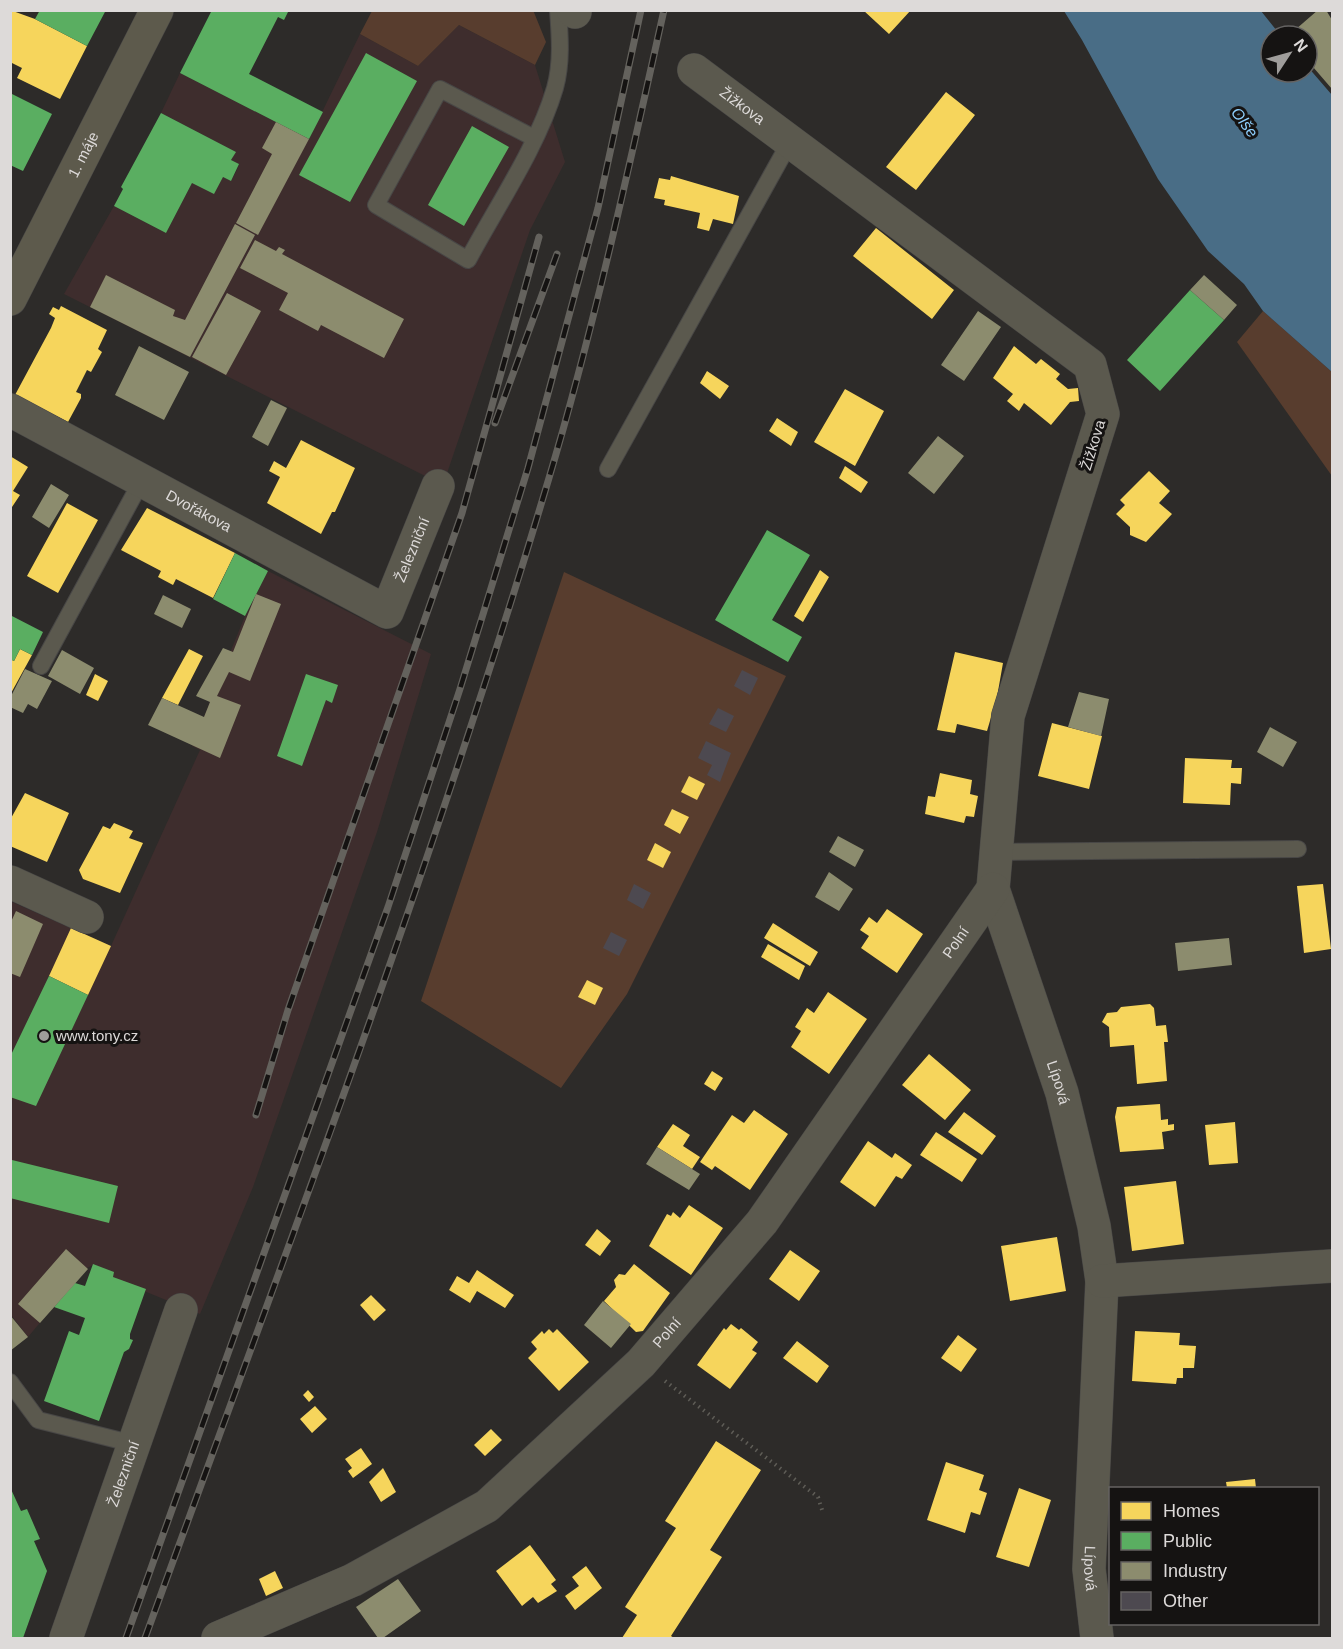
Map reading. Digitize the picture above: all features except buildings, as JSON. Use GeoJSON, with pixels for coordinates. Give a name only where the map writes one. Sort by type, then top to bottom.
{"type":"FeatureCollection","features":[{"type":"Feature","properties":{"kind":"main road","name":"1. máje"},"geometry":{"type":"LineString","coordinates":[[10,299],[157,10]]}},
{"type":"Feature","properties":{"kind":"street","name":"Žižkova"},"geometry":{"type":"LineString","coordinates":[[694,70],[1090,364],[1103,414],[1008,716],[993,889]]}},
{"type":"Feature","properties":{"kind":"street","name":"Dvořákova"},"geometry":{"type":"LineString","coordinates":[[10,410],[387,612]]}},
{"type":"Feature","properties":{"kind":"street","name":"Železniční"},"geometry":{"type":"LineString","coordinates":[[387,612],[438,486]]}},
{"type":"Feature","properties":{"kind":"street"},"geometry":{"type":"LineString","coordinates":[[10,882],[87,917]]}},
{"type":"Feature","properties":{"kind":"street","name":"Lípová"},"geometry":{"type":"LineString","coordinates":[[993,889],[1062,1093],[1094,1226],[1102,1281],[1089,1569],[1097,1638]]}},
{"type":"Feature","properties":{"kind":"street","name":"Polní"},"geometry":{"type":"LineString","coordinates":[[218,1638],[353,1580],[487,1506],[641,1363],[762,1222],[993,889]]}},
{"type":"Feature","properties":{"kind":"street"},"geometry":{"type":"LineString","coordinates":[[1102,1281],[1332,1266]]}},
{"type":"Feature","properties":{"kind":"street","name":"Železniční"},"geometry":{"type":"LineString","coordinates":[[66,1638],[181,1310]]}},
{"type":"Feature","properties":{"kind":"lane"},"geometry":{"type":"LineString","coordinates":[[534,138],[440,88],[376,205],[468,260],[534,138],[555,87],[561,40],[569,11]]}},
{"type":"Feature","properties":{"kind":"lane"},"geometry":{"type":"LineString","coordinates":[[608,469],[791,140]]}},
{"type":"Feature","properties":{"kind":"lane"},"geometry":{"type":"LineString","coordinates":[[41,666],[141,482]]}},
{"type":"Feature","properties":{"kind":"lane"},"geometry":{"type":"LineString","coordinates":[[996,852],[1298,849]]}},
{"type":"Feature","properties":{"kind":"lane"},"geometry":{"type":"LineString","coordinates":[[10,1382],[38,1420],[134,1444]]}},
{"type":"Feature","properties":{"kind":"path"},"geometry":{"type":"LineString","coordinates":[[641,1363],[818,1497],[823,1513]]}},
{"type":"Feature","properties":{"kind":"shaded area"},"geometry":{"type":"Polygon","coordinates":[[[533,10],[546,42],[535,65],[459,25],[418,66],[360,34],[372,11],[533,10]]]}},
{"type":"Feature","properties":{"kind":"shaded area"},"geometry":{"type":"Polygon","coordinates":[[[459,25],[535,65],[565,162],[530,230],[443,485],[64,294],[114,206],[166,233],[192,183],[223,177],[231,181],[236,172],[239,164],[231,160],[235,152],[161,113],[180,73],[309,139],[360,34],[418,66],[459,25]]]}},
{"type":"Feature","properties":{"kind":"shaded area"},"geometry":{"type":"Polygon","coordinates":[[[1263,311],[1332,372],[1332,476],[1237,342],[1263,311]]]}},
{"type":"Feature","properties":{"kind":"shaded area"},"geometry":{"type":"Polygon","coordinates":[[[268,571],[431,654],[377,832],[253,1187],[200,1314],[110,1277],[93,1265],[85,1269],[28,1337],[11,1315],[10,901],[111,946],[200,750],[192,746],[245,616],[268,571]]]}},
{"type":"Feature","properties":{"kind":"shaded area"},"geometry":{"type":"Polygon","coordinates":[[[564,572],[786,676],[627,994],[561,1088],[421,1001],[564,572]]]}},
{"type":"Feature","properties":{"kind":"water","name":"Olše"},"geometry":{"type":"Polygon","coordinates":[[[1064,11],[1261,11],[1271,24],[1259,24],[1259,84],[1319,84],[1319,80],[1332,95],[1332,372],[1263,311],[1244,284],[1208,251],[1158,179],[1064,11]]]}},
{"type":"Feature","properties":{"kind":"railway"},"geometry":{"type":"LineString","coordinates":[[126,1638],[388,907],[460,689],[528,468],[598,208],[641,10]]}},
{"type":"Feature","properties":{"kind":"railway"},"geometry":{"type":"LineString","coordinates":[[145,1638],[356,1061],[504,625],[566,420],[611,245],[664,10]]}},
{"type":"Feature","properties":{"kind":"railway"},"geometry":{"type":"LineString","coordinates":[[256,1115],[288,1010],[462,513],[539,237]]}},
{"type":"Feature","properties":{"kind":"railway"},"geometry":{"type":"LineString","coordinates":[[495,423],[557,254]]}},
{"type":"Feature","properties":{"kind":"place","name":"www.tony.cz"},"geometry":{"type":"Point","coordinates":[44,1036]}}]}
